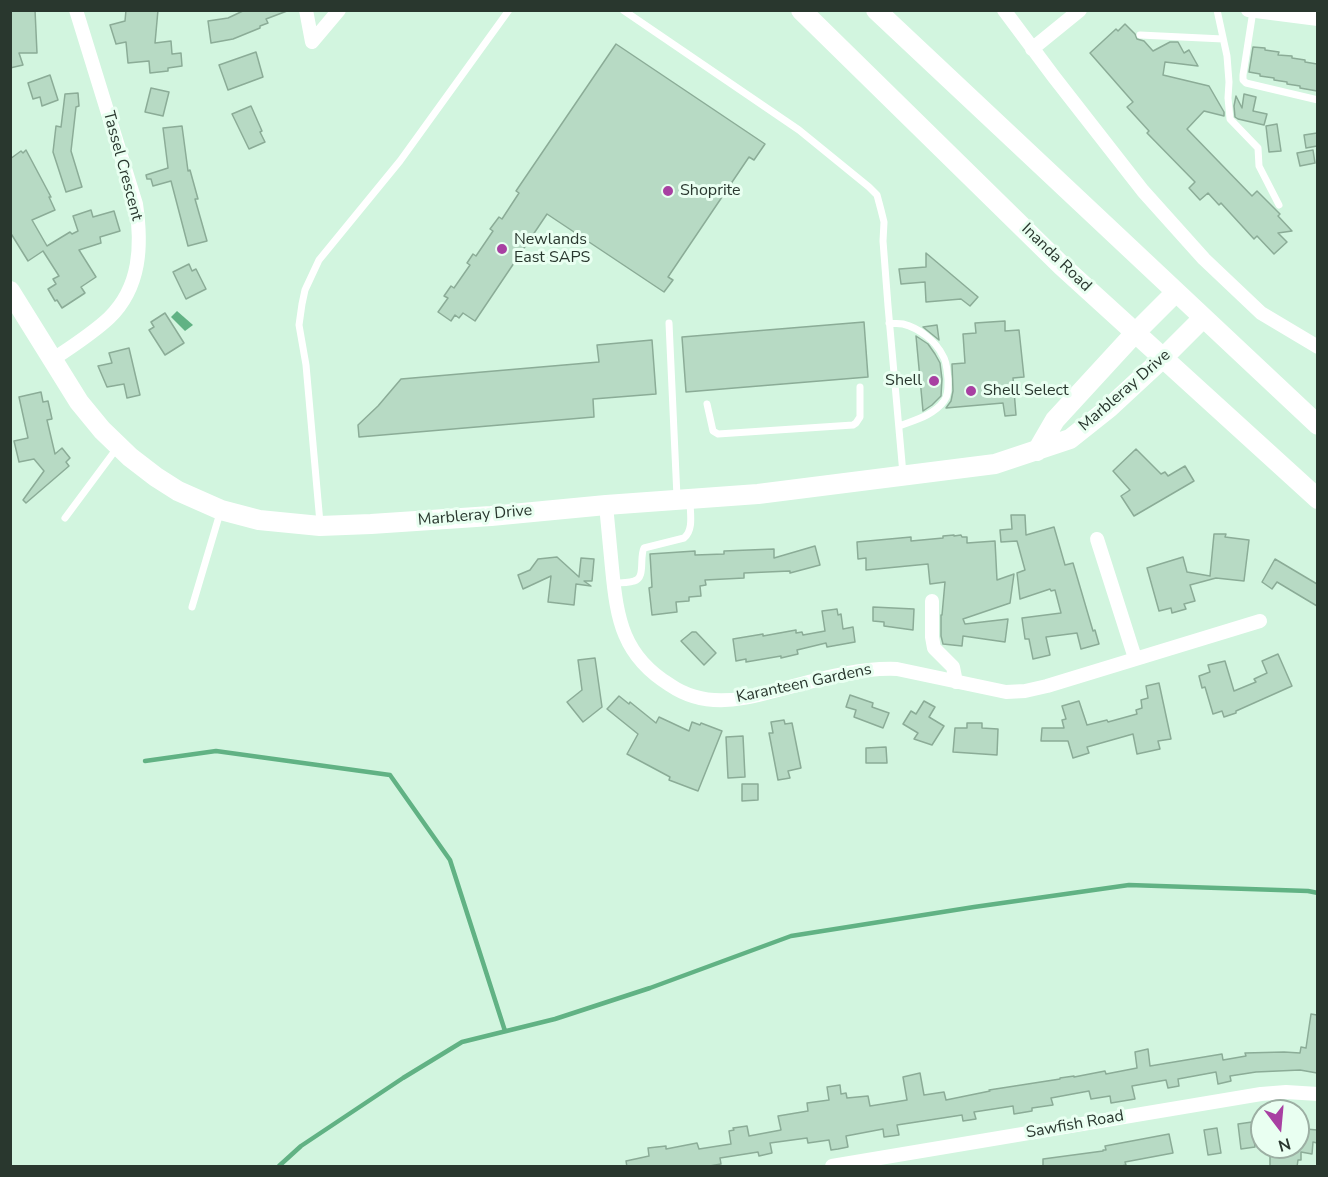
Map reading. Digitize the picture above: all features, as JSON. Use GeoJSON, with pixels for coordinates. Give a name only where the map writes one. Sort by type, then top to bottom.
{"type":"FeatureCollection","features":[{"type":"Feature","properties":{"kind":"street","name":"Tassel Crescent"},"geometry":{"type":"LineString","coordinates":[[52,360],[100,326],[118,308],[132,284],[139,251],[136,204],[76,10]]}},
{"type":"Feature","properties":{"kind":"street"},"geometry":{"type":"LineString","coordinates":[[306,10],[312,42],[339,10]]}},
{"type":"Feature","properties":{"kind":"street","name":"Inanda Road"},"geometry":{"type":"LineString","coordinates":[[801,10],[1062,266],[1317,499]]}},
{"type":"Feature","properties":{"kind":"street"},"geometry":{"type":"LineString","coordinates":[[876,10],[1317,425]]}},
{"type":"Feature","properties":{"kind":"street"},"geometry":{"type":"LineString","coordinates":[[1004,10],[1143,191],[1203,259],[1261,314],[1317,347]]}},
{"type":"Feature","properties":{"kind":"street"},"geometry":{"type":"LineString","coordinates":[[1032,49],[1080,10]]}},
{"type":"Feature","properties":{"kind":"street"},"geometry":{"type":"LineString","coordinates":[[1250,11],[1317,20]]}},
{"type":"Feature","properties":{"kind":"street","name":"Marbleray Drive"},"geometry":{"type":"LineString","coordinates":[[10,291],[79,402],[102,430],[130,457],[171,486],[221,510],[259,520],[320,526],[371,525],[606,504],[758,494],[995,464],[1070,439],[1109,408],[1203,318]]}},
{"type":"Feature","properties":{"kind":"street","name":"Marbleray Drive"},"geometry":{"type":"LineString","coordinates":[[1037,451],[1055,420],[1176,292]]}},
{"type":"Feature","properties":{"kind":"street","name":"Karanteen Gardens"},"geometry":{"type":"LineString","coordinates":[[606,504],[616,607],[621,627],[630,645],[655,677],[693,696],[713,700],[733,700],[850,672],[879,669],[897,669],[1006,692],[1025,691],[1260,621]]}},
{"type":"Feature","properties":{"kind":"street"},"geometry":{"type":"LineString","coordinates":[[1097,539],[1136,658]]}},
{"type":"Feature","properties":{"kind":"street"},"geometry":{"type":"LineString","coordinates":[[932,601],[934,648],[953,668],[956,682]]}},
{"type":"Feature","properties":{"kind":"street","name":"Sawfish Road"},"geometry":{"type":"LineString","coordinates":[[832,1167],[1261,1094],[1286,1092],[1317,1094]]}},
{"type":"Feature","properties":{"kind":"lane"},"geometry":{"type":"LineString","coordinates":[[320,526],[306,365],[299,325],[305,290],[319,260],[400,160],[509,10]]}},
{"type":"Feature","properties":{"kind":"lane"},"geometry":{"type":"LineString","coordinates":[[623,10],[799,130],[876,195],[884,222],[883,241],[889,323],[903,476]]}},
{"type":"Feature","properties":{"kind":"lane"},"geometry":{"type":"LineString","coordinates":[[1217,10],[1227,56],[1230,119],[1258,148],[1259,166],[1279,205]]}},
{"type":"Feature","properties":{"kind":"lane"},"geometry":{"type":"LineString","coordinates":[[1250,11],[1244,81],[1317,100]]}},
{"type":"Feature","properties":{"kind":"lane"},"geometry":{"type":"LineString","coordinates":[[1140,35],[1223,39]]}},
{"type":"Feature","properties":{"kind":"lane"},"geometry":{"type":"LineString","coordinates":[[613,584],[639,579],[644,548],[684,538],[691,527],[684,499],[669,323]]}},
{"type":"Feature","properties":{"kind":"lane"},"geometry":{"type":"LineString","coordinates":[[889,323],[904,324],[921,332],[934,342],[944,356],[949,389],[946,400],[937,408],[921,418],[899,426]]}},
{"type":"Feature","properties":{"kind":"lane"},"geometry":{"type":"LineString","coordinates":[[707,404],[712,431],[718,434],[853,425],[860,417],[860,387]]}},
{"type":"Feature","properties":{"kind":"lane"},"geometry":{"type":"LineString","coordinates":[[65,518],[119,446]]}},
{"type":"Feature","properties":{"kind":"lane"},"geometry":{"type":"LineString","coordinates":[[192,607],[221,510]]}},
{"type":"Feature","properties":{"kind":"shaded area"},"geometry":{"type":"Polygon","coordinates":[[[177,311],[193,325],[185,331],[171,317],[177,311]]]}},
{"type":"Feature","properties":{"kind":"building"},"geometry":{"type":"Polygon","coordinates":[[[10,10],[35,10],[37,53],[19,53],[23,65],[10,68],[10,10]]]}},
{"type":"Feature","properties":{"kind":"building"},"geometry":{"type":"Polygon","coordinates":[[[126,10],[158,10],[155,43],[171,41],[172,54],[181,53],[182,66],[168,68],[168,71],[150,73],[149,61],[128,63],[126,42],[116,44],[110,25],[125,21],[126,10]]]}},
{"type":"Feature","properties":{"kind":"building"},"geometry":{"type":"Polygon","coordinates":[[[245,10],[287,11],[266,19],[268,23],[260,28],[233,39],[211,43],[208,21],[228,18],[245,10]]]}},
{"type":"Feature","properties":{"kind":"building"},"geometry":{"type":"Polygon","coordinates":[[[1125,24],[1137,39],[1144,41],[1153,51],[1170,42],[1178,42],[1184,53],[1189,50],[1198,66],[1165,62],[1163,75],[1209,86],[1224,116],[1204,111],[1187,129],[1252,196],[1257,191],[1280,214],[1278,216],[1292,231],[1278,233],[1287,242],[1274,254],[1257,236],[1254,239],[1221,203],[1219,205],[1208,193],[1200,200],[1189,188],[1195,182],[1147,133],[1149,131],[1127,107],[1133,102],[1090,53],[1116,29],[1118,31],[1125,24]]]}},
{"type":"Feature","properties":{"kind":"building"},"geometry":{"type":"Polygon","coordinates":[[[616,44],[765,144],[754,160],[749,157],[668,277],[673,280],[664,292],[547,214],[475,321],[463,313],[459,318],[455,315],[451,321],[438,312],[448,298],[444,296],[451,286],[454,288],[470,265],[467,263],[473,254],[476,256],[493,231],[490,229],[499,217],[502,219],[519,193],[516,191],[616,44]]]}},
{"type":"Feature","properties":{"kind":"building"},"geometry":{"type":"Polygon","coordinates":[[[1253,47],[1265,48],[1265,50],[1279,52],[1278,55],[1292,56],[1292,58],[1317,64],[1317,91],[1249,72],[1253,47]]]}},
{"type":"Feature","properties":{"kind":"building"},"geometry":{"type":"Polygon","coordinates":[[[256,52],[263,77],[228,90],[219,65],[256,52]]]}},
{"type":"Feature","properties":{"kind":"building"},"geometry":{"type":"Polygon","coordinates":[[[50,75],[58,100],[42,106],[40,97],[33,99],[28,83],[50,75]]]}},
{"type":"Feature","properties":{"kind":"building"},"geometry":{"type":"Polygon","coordinates":[[[151,88],[169,92],[163,116],[145,112],[151,88]]]}},
{"type":"Feature","properties":{"kind":"building"},"geometry":{"type":"Polygon","coordinates":[[[78,93],[79,106],[76,107],[71,151],[82,187],[66,192],[53,152],[56,126],[61,127],[65,94],[78,93]]]}},
{"type":"Feature","properties":{"kind":"building"},"geometry":{"type":"Polygon","coordinates":[[[1244,94],[1256,97],[1253,111],[1267,114],[1264,125],[1235,117],[1236,96],[1242,108],[1244,94]]]}},
{"type":"Feature","properties":{"kind":"building"},"geometry":{"type":"Polygon","coordinates":[[[251,106],[265,142],[249,149],[232,114],[251,106]]]}},
{"type":"Feature","properties":{"kind":"building"},"geometry":{"type":"Polygon","coordinates":[[[1277,124],[1281,151],[1269,152],[1266,126],[1277,124]]]}},
{"type":"Feature","properties":{"kind":"building"},"geometry":{"type":"Polygon","coordinates":[[[182,126],[188,171],[190,170],[198,199],[195,199],[207,241],[188,246],[171,181],[153,186],[151,179],[147,179],[146,175],[168,168],[163,128],[182,126]]]}},
{"type":"Feature","properties":{"kind":"building"},"geometry":{"type":"Polygon","coordinates":[[[1317,133],[1317,146],[1306,148],[1304,135],[1317,133]]]}},
{"type":"Feature","properties":{"kind":"building"},"geometry":{"type":"Polygon","coordinates":[[[26,150],[51,197],[49,197],[55,210],[32,220],[47,246],[70,232],[72,234],[78,231],[73,216],[91,210],[93,217],[114,211],[120,231],[100,237],[101,243],[79,250],[96,277],[81,287],[85,293],[62,308],[48,289],[56,284],[53,279],[59,276],[43,251],[28,261],[10,232],[10,159],[26,150]]]}},
{"type":"Feature","properties":{"kind":"building"},"geometry":{"type":"Polygon","coordinates":[[[1313,150],[1315,163],[1300,166],[1297,153],[1313,150]]]}},
{"type":"Feature","properties":{"kind":"building"},"geometry":{"type":"Polygon","coordinates":[[[926,253],[978,297],[970,306],[961,299],[926,302],[925,282],[901,284],[899,269],[926,267],[926,253]]]}},
{"type":"Feature","properties":{"kind":"building"},"geometry":{"type":"Polygon","coordinates":[[[189,264],[192,271],[196,269],[206,289],[186,299],[173,272],[189,264]]]}},
{"type":"Feature","properties":{"kind":"building"},"geometry":{"type":"Polygon","coordinates":[[[165,313],[184,343],[165,355],[149,330],[154,327],[151,322],[165,313]]]}},
{"type":"Feature","properties":{"kind":"building"},"geometry":{"type":"Polygon","coordinates":[[[1005,321],[1005,331],[1019,330],[1024,377],[1013,378],[1016,415],[1005,416],[1003,403],[946,408],[951,401],[953,391],[952,364],[965,363],[963,334],[976,333],[975,323],[1005,321]]]}},
{"type":"Feature","properties":{"kind":"building"},"geometry":{"type":"Polygon","coordinates":[[[864,322],[868,377],[686,392],[682,337],[864,322]]]}},
{"type":"Feature","properties":{"kind":"building"},"geometry":{"type":"Polygon","coordinates":[[[937,325],[939,340],[923,327],[937,325]]]}},
{"type":"Feature","properties":{"kind":"building"},"geometry":{"type":"Polygon","coordinates":[[[916,336],[928,344],[935,354],[940,363],[942,379],[941,396],[923,411],[916,336]]]}},
{"type":"Feature","properties":{"kind":"building"},"geometry":{"type":"Polygon","coordinates":[[[652,340],[656,394],[593,399],[594,417],[359,437],[358,425],[401,379],[599,362],[597,345],[652,340]]]}},
{"type":"Feature","properties":{"kind":"building"},"geometry":{"type":"Polygon","coordinates":[[[129,348],[140,395],[127,398],[124,384],[107,387],[98,366],[112,363],[109,353],[129,348]]]}},
{"type":"Feature","properties":{"kind":"building"},"geometry":{"type":"Polygon","coordinates":[[[41,392],[43,402],[48,401],[52,419],[47,420],[55,454],[62,448],[70,458],[66,462],[69,466],[26,503],[23,500],[44,471],[34,459],[19,462],[14,441],[28,438],[19,397],[41,392]]]}},
{"type":"Feature","properties":{"kind":"building"},"geometry":{"type":"Polygon","coordinates":[[[1136,449],[1161,474],[1165,472],[1168,476],[1185,466],[1194,481],[1134,516],[1121,496],[1130,490],[1113,471],[1136,449]]]}},
{"type":"Feature","properties":{"kind":"building"},"geometry":{"type":"Polygon","coordinates":[[[1011,515],[1025,515],[1026,535],[1054,527],[1065,565],[1073,563],[1099,644],[1081,649],[1077,633],[1046,637],[1050,655],[1033,659],[1029,639],[1025,639],[1022,618],[1061,613],[1055,590],[1050,589],[1020,599],[1017,573],[1025,570],[1017,541],[1001,542],[1000,530],[1012,529],[1011,515]]]}},
{"type":"Feature","properties":{"kind":"building"},"geometry":{"type":"Polygon","coordinates":[[[1214,534],[1226,534],[1225,537],[1249,540],[1244,581],[1216,578],[1190,585],[1195,601],[1184,604],[1186,609],[1172,613],[1171,608],[1159,611],[1147,568],[1183,557],[1187,572],[1210,576],[1214,534]]]}},
{"type":"Feature","properties":{"kind":"building"},"geometry":{"type":"Polygon","coordinates":[[[954,535],[967,537],[967,543],[995,541],[997,580],[1014,574],[1010,603],[963,619],[965,624],[1008,619],[1005,642],[963,636],[962,646],[943,644],[941,615],[945,582],[930,584],[928,564],[866,570],[866,558],[858,559],[857,542],[911,537],[911,541],[954,535]]]}},
{"type":"Feature","properties":{"kind":"building"},"geometry":{"type":"Polygon","coordinates":[[[815,546],[820,565],[790,573],[790,571],[744,573],[744,578],[705,580],[706,585],[700,586],[701,596],[689,597],[689,601],[676,602],[677,612],[652,615],[649,588],[652,587],[650,554],[695,551],[695,555],[724,554],[724,551],[774,549],[774,558],[815,546]]]}},
{"type":"Feature","properties":{"kind":"building"},"geometry":{"type":"Polygon","coordinates":[[[557,557],[579,577],[581,558],[594,559],[592,581],[584,581],[591,586],[576,584],[574,605],[548,602],[551,576],[523,589],[518,575],[530,570],[538,559],[557,557]]]}},
{"type":"Feature","properties":{"kind":"building"},"geometry":{"type":"Polygon","coordinates":[[[1275,559],[1317,584],[1317,606],[1277,582],[1272,589],[1262,582],[1275,559]]]}},
{"type":"Feature","properties":{"kind":"building"},"geometry":{"type":"Polygon","coordinates":[[[873,607],[914,609],[913,630],[884,626],[884,622],[873,621],[873,607]]]}},
{"type":"Feature","properties":{"kind":"building"},"geometry":{"type":"Polygon","coordinates":[[[837,609],[838,615],[841,614],[843,629],[853,627],[855,642],[827,647],[826,643],[797,650],[798,654],[781,658],[781,656],[746,662],[746,659],[736,661],[733,639],[796,630],[796,633],[802,632],[803,635],[825,631],[822,611],[837,609]]]}},
{"type":"Feature","properties":{"kind":"building"},"geometry":{"type":"Polygon","coordinates":[[[692,632],[696,632],[716,653],[704,665],[681,641],[692,632]]]}},
{"type":"Feature","properties":{"kind":"building"},"geometry":{"type":"Polygon","coordinates":[[[1278,654],[1292,686],[1236,711],[1236,713],[1224,717],[1222,711],[1213,714],[1205,687],[1202,688],[1199,676],[1210,672],[1208,665],[1225,661],[1234,691],[1256,682],[1254,679],[1267,673],[1262,661],[1278,654]]]}},
{"type":"Feature","properties":{"kind":"building"},"geometry":{"type":"Polygon","coordinates":[[[595,658],[602,707],[583,722],[567,702],[582,690],[578,660],[595,658]]]}},
{"type":"Feature","properties":{"kind":"building"},"geometry":{"type":"Polygon","coordinates":[[[1159,683],[1171,739],[1158,741],[1160,749],[1137,754],[1133,734],[1087,747],[1089,753],[1073,758],[1068,741],[1041,741],[1042,728],[1064,728],[1062,720],[1066,719],[1062,706],[1079,701],[1087,725],[1107,720],[1108,722],[1137,714],[1136,710],[1142,708],[1141,700],[1148,698],[1146,686],[1159,683]]]}},
{"type":"Feature","properties":{"kind":"building"},"geometry":{"type":"Polygon","coordinates":[[[850,695],[873,703],[872,707],[889,713],[883,728],[854,717],[856,710],[846,707],[850,695]]]}},
{"type":"Feature","properties":{"kind":"building"},"geometry":{"type":"Polygon","coordinates":[[[619,696],[656,723],[659,717],[689,731],[692,722],[722,731],[698,791],[669,780],[670,777],[627,754],[638,734],[607,709],[619,696]]]}},
{"type":"Feature","properties":{"kind":"building"},"geometry":{"type":"Polygon","coordinates":[[[924,701],[935,707],[929,717],[944,726],[932,745],[914,739],[918,733],[903,724],[911,711],[916,714],[924,701]]]}},
{"type":"Feature","properties":{"kind":"building"},"geometry":{"type":"Polygon","coordinates":[[[784,720],[785,724],[792,723],[801,768],[788,771],[790,778],[778,780],[769,733],[773,733],[771,722],[784,720]]]}},
{"type":"Feature","properties":{"kind":"building"},"geometry":{"type":"Polygon","coordinates":[[[967,723],[982,723],[982,728],[998,729],[997,755],[953,752],[955,728],[967,728],[967,723]]]}},
{"type":"Feature","properties":{"kind":"building"},"geometry":{"type":"Polygon","coordinates":[[[743,736],[745,777],[728,778],[726,737],[743,736]]]}},
{"type":"Feature","properties":{"kind":"building"},"geometry":{"type":"Polygon","coordinates":[[[886,747],[887,763],[866,763],[866,748],[886,747]]]}},
{"type":"Feature","properties":{"kind":"building"},"geometry":{"type":"Polygon","coordinates":[[[742,784],[758,784],[758,800],[742,801],[742,784]]]}},
{"type":"Feature","properties":{"kind":"building"},"geometry":{"type":"Polygon","coordinates":[[[1311,1014],[1317,1015],[1317,1073],[1300,1070],[1256,1072],[1230,1076],[1231,1081],[1218,1084],[1216,1072],[1178,1079],[1179,1086],[1168,1088],[1166,1080],[1132,1086],[1135,1099],[1111,1103],[1110,1096],[1091,1099],[1089,1091],[1051,1098],[1053,1105],[1032,1108],[1032,1111],[1014,1114],[1013,1106],[974,1112],[976,1119],[963,1121],[962,1115],[897,1125],[899,1135],[884,1137],[883,1129],[846,1136],[848,1147],[838,1149],[831,1150],[829,1140],[808,1143],[807,1138],[770,1143],[772,1153],[759,1156],[758,1152],[720,1158],[721,1164],[704,1167],[627,1167],[626,1161],[649,1156],[648,1148],[666,1146],[666,1149],[697,1143],[699,1149],[731,1144],[729,1131],[734,1130],[733,1128],[747,1126],[749,1136],[781,1130],[778,1116],[808,1111],[807,1103],[829,1100],[827,1087],[840,1085],[841,1094],[846,1093],[847,1098],[868,1096],[870,1106],[907,1100],[903,1077],[920,1073],[924,1095],[944,1092],[946,1100],[1060,1078],[1105,1071],[1106,1074],[1137,1068],[1135,1052],[1148,1049],[1150,1066],[1222,1054],[1223,1060],[1246,1056],[1245,1053],[1300,1053],[1301,1047],[1306,1048],[1311,1014]]]}},
{"type":"Feature","properties":{"kind":"building"},"geometry":{"type":"Polygon","coordinates":[[[1250,1122],[1250,1148],[1241,1149],[1238,1124],[1250,1122]]]}},
{"type":"Feature","properties":{"kind":"building"},"geometry":{"type":"Polygon","coordinates":[[[1217,1128],[1221,1153],[1208,1155],[1204,1130],[1217,1128]]]}},
{"type":"Feature","properties":{"kind":"building"},"geometry":{"type":"Polygon","coordinates":[[[1310,1129],[1317,1130],[1317,1143],[1313,1142],[1312,1154],[1310,1154],[1310,1129]]]}},
{"type":"Feature","properties":{"kind":"building"},"geometry":{"type":"Polygon","coordinates":[[[1169,1134],[1173,1153],[1125,1162],[1126,1165],[1117,1167],[1043,1167],[1043,1159],[1103,1151],[1106,1150],[1105,1146],[1169,1134]]]}},
{"type":"Feature","properties":{"kind":"building"},"geometry":{"type":"Polygon","coordinates":[[[1270,1159],[1301,1159],[1298,1160],[1297,1167],[1270,1167],[1270,1159]]]}},
{"type":"Feature","properties":{"kind":"waterway"},"geometry":{"type":"LineString","coordinates":[[145,761],[216,751],[390,775],[450,860],[505,1031]]}},
{"type":"Feature","properties":{"kind":"waterway"},"geometry":{"type":"LineString","coordinates":[[279,1166],[301,1146],[462,1042],[555,1019],[650,988],[791,936],[1129,885],[1318,893]]}},
{"type":"Feature","properties":{"kind":"place","name":"Shoprite"},"geometry":{"type":"Point","coordinates":[668,191]}},
{"type":"Feature","properties":{"kind":"place","name":"Newlands East SAPS"},"geometry":{"type":"Point","coordinates":[502,249]}},
{"type":"Feature","properties":{"kind":"place","name":"Shell"},"geometry":{"type":"Point","coordinates":[934,381]}},
{"type":"Feature","properties":{"kind":"place","name":"Shell Select"},"geometry":{"type":"Point","coordinates":[971,391]}}]}
